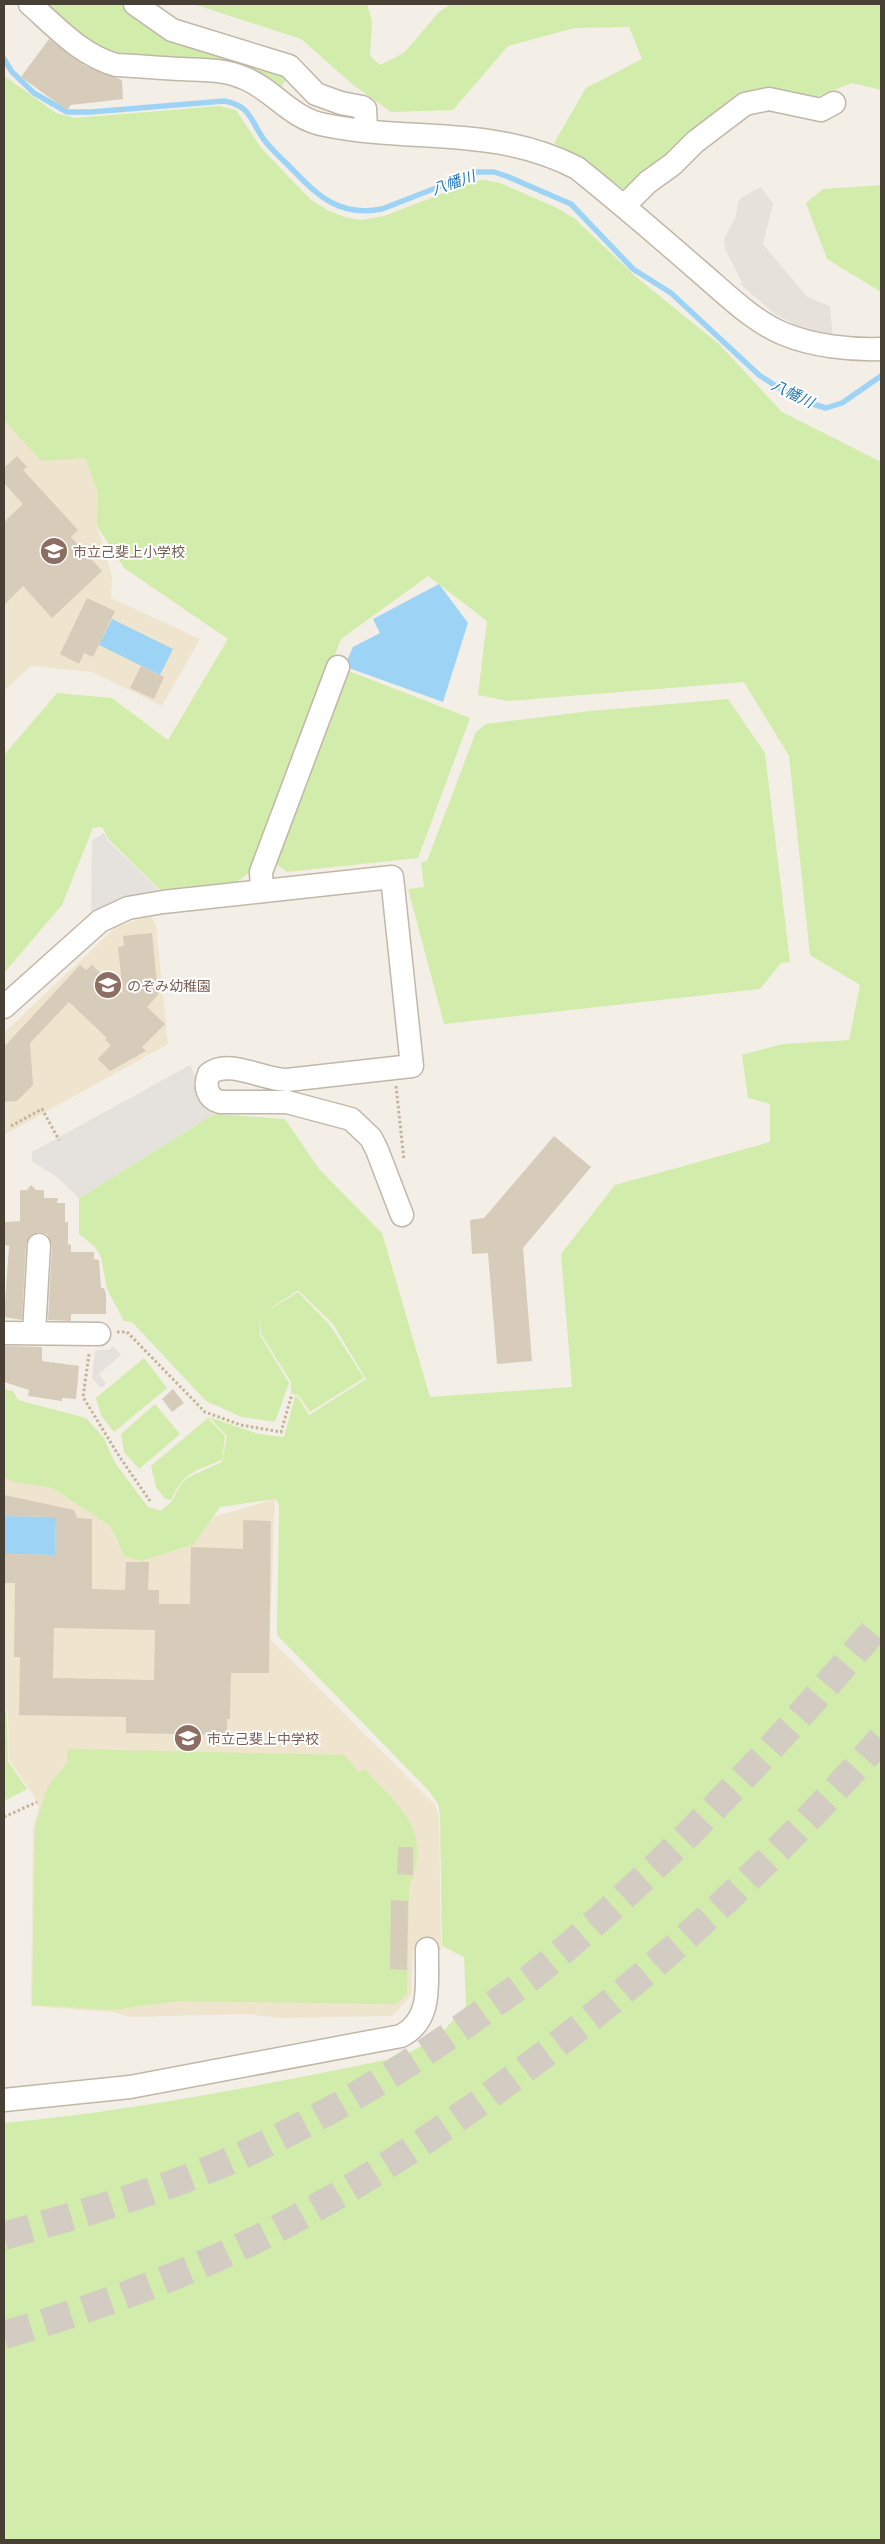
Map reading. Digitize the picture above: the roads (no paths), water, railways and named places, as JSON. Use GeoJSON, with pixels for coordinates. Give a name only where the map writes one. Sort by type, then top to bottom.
{"type":"FeatureCollection","features":[{"type":"Feature","properties":{"kind":"street"},"geometry":{"type":"LineString","coordinates":[[30,4],[71,41],[105,62],[116,65],[227,72],[251,81],[300,118],[323,125],[464,137],[510,144],[550,154],[576,168],[624,206],[736,302],[772,329],[785,335],[817,343],[852,348],[881,349]]}},
{"type":"Feature","properties":{"kind":"street"},"geometry":{"type":"LineString","coordinates":[[134,4],[172,30],[289,66],[316,94],[341,103],[362,106],[365,109],[366,130]]}},
{"type":"Feature","properties":{"kind":"street"},"geometry":{"type":"LineString","coordinates":[[624,206],[648,182],[673,164],[695,142],[745,104],[761,98],[821,110],[834,103]]}},
{"type":"Feature","properties":{"kind":"street"},"geometry":{"type":"LineString","coordinates":[[262,891],[261,872],[338,667]]}},
{"type":"Feature","properties":{"kind":"street"},"geometry":{"type":"LineString","coordinates":[[4,1008],[93,927],[113,914],[128,908],[163,902],[392,877],[412,1066],[287,1080],[274,1080],[235,1069],[221,1068],[208,1074],[206,1087],[212,1098],[220,1102],[287,1102],[351,1119],[371,1138],[402,1215]]}},
{"type":"Feature","properties":{"kind":"street"},"geometry":{"type":"LineString","coordinates":[[34,1334],[39,1245]]}},
{"type":"Feature","properties":{"kind":"street"},"geometry":{"type":"LineString","coordinates":[[4,1333],[94,1334]]}},
{"type":"Feature","properties":{"kind":"street"},"geometry":{"type":"LineString","coordinates":[[4,2100],[130,2087],[401,2036],[415,2027],[424,2011],[427,1949]]}},
{"type":"Feature","properties":{"kind":"water"},"geometry":{"type":"Polygon","coordinates":[[[439,584],[468,623],[443,702],[349,668],[346,663],[353,647],[380,633],[373,619],[439,584]]]}},
{"type":"Feature","properties":{"kind":"water"},"geometry":{"type":"Polygon","coordinates":[[[112,619],[173,649],[160,675],[99,645],[112,619]]]}},
{"type":"Feature","properties":{"kind":"water"},"geometry":{"type":"Polygon","coordinates":[[[4,1516],[56,1517],[55,1555],[4,1554],[4,1516]]]}},
{"type":"Feature","properties":{"kind":"waterway","name":"八幡川"},"geometry":{"type":"LineString","coordinates":[[4,59],[12,72],[34,93],[67,112],[91,112],[224,101],[233,103],[249,115],[268,145],[321,196],[342,207],[354,210],[382,209],[477,172],[494,172],[506,176],[571,204],[633,269],[671,293],[759,375],[779,388],[809,403],[826,408],[842,403],[881,376]]}},
{"type":"Feature","properties":{"kind":"tunnel"},"geometry":{"type":"LineString","coordinates":[[4,2236],[142,2194],[222,2164],[324,2114],[452,2034],[533,1976],[587,1930],[676,1847],[760,1759],[881,1622]]}},
{"type":"Feature","properties":{"kind":"tunnel"},"geometry":{"type":"LineString","coordinates":[[4,2335],[134,2292],[230,2252],[330,2200],[430,2137],[574,2032],[667,1954],[756,1872],[799,1829],[881,1739]]}},
{"type":"Feature","properties":{"kind":"place","name":"市立己斐上小学校"},"geometry":{"type":"Point","coordinates":[54,551]}},
{"type":"Feature","properties":{"kind":"place","name":"のぞみ幼稚園"},"geometry":{"type":"Point","coordinates":[108,985]}},
{"type":"Feature","properties":{"kind":"place","name":"市立己斐上中学校"},"geometry":{"type":"Point","coordinates":[188,1738]}}]}
